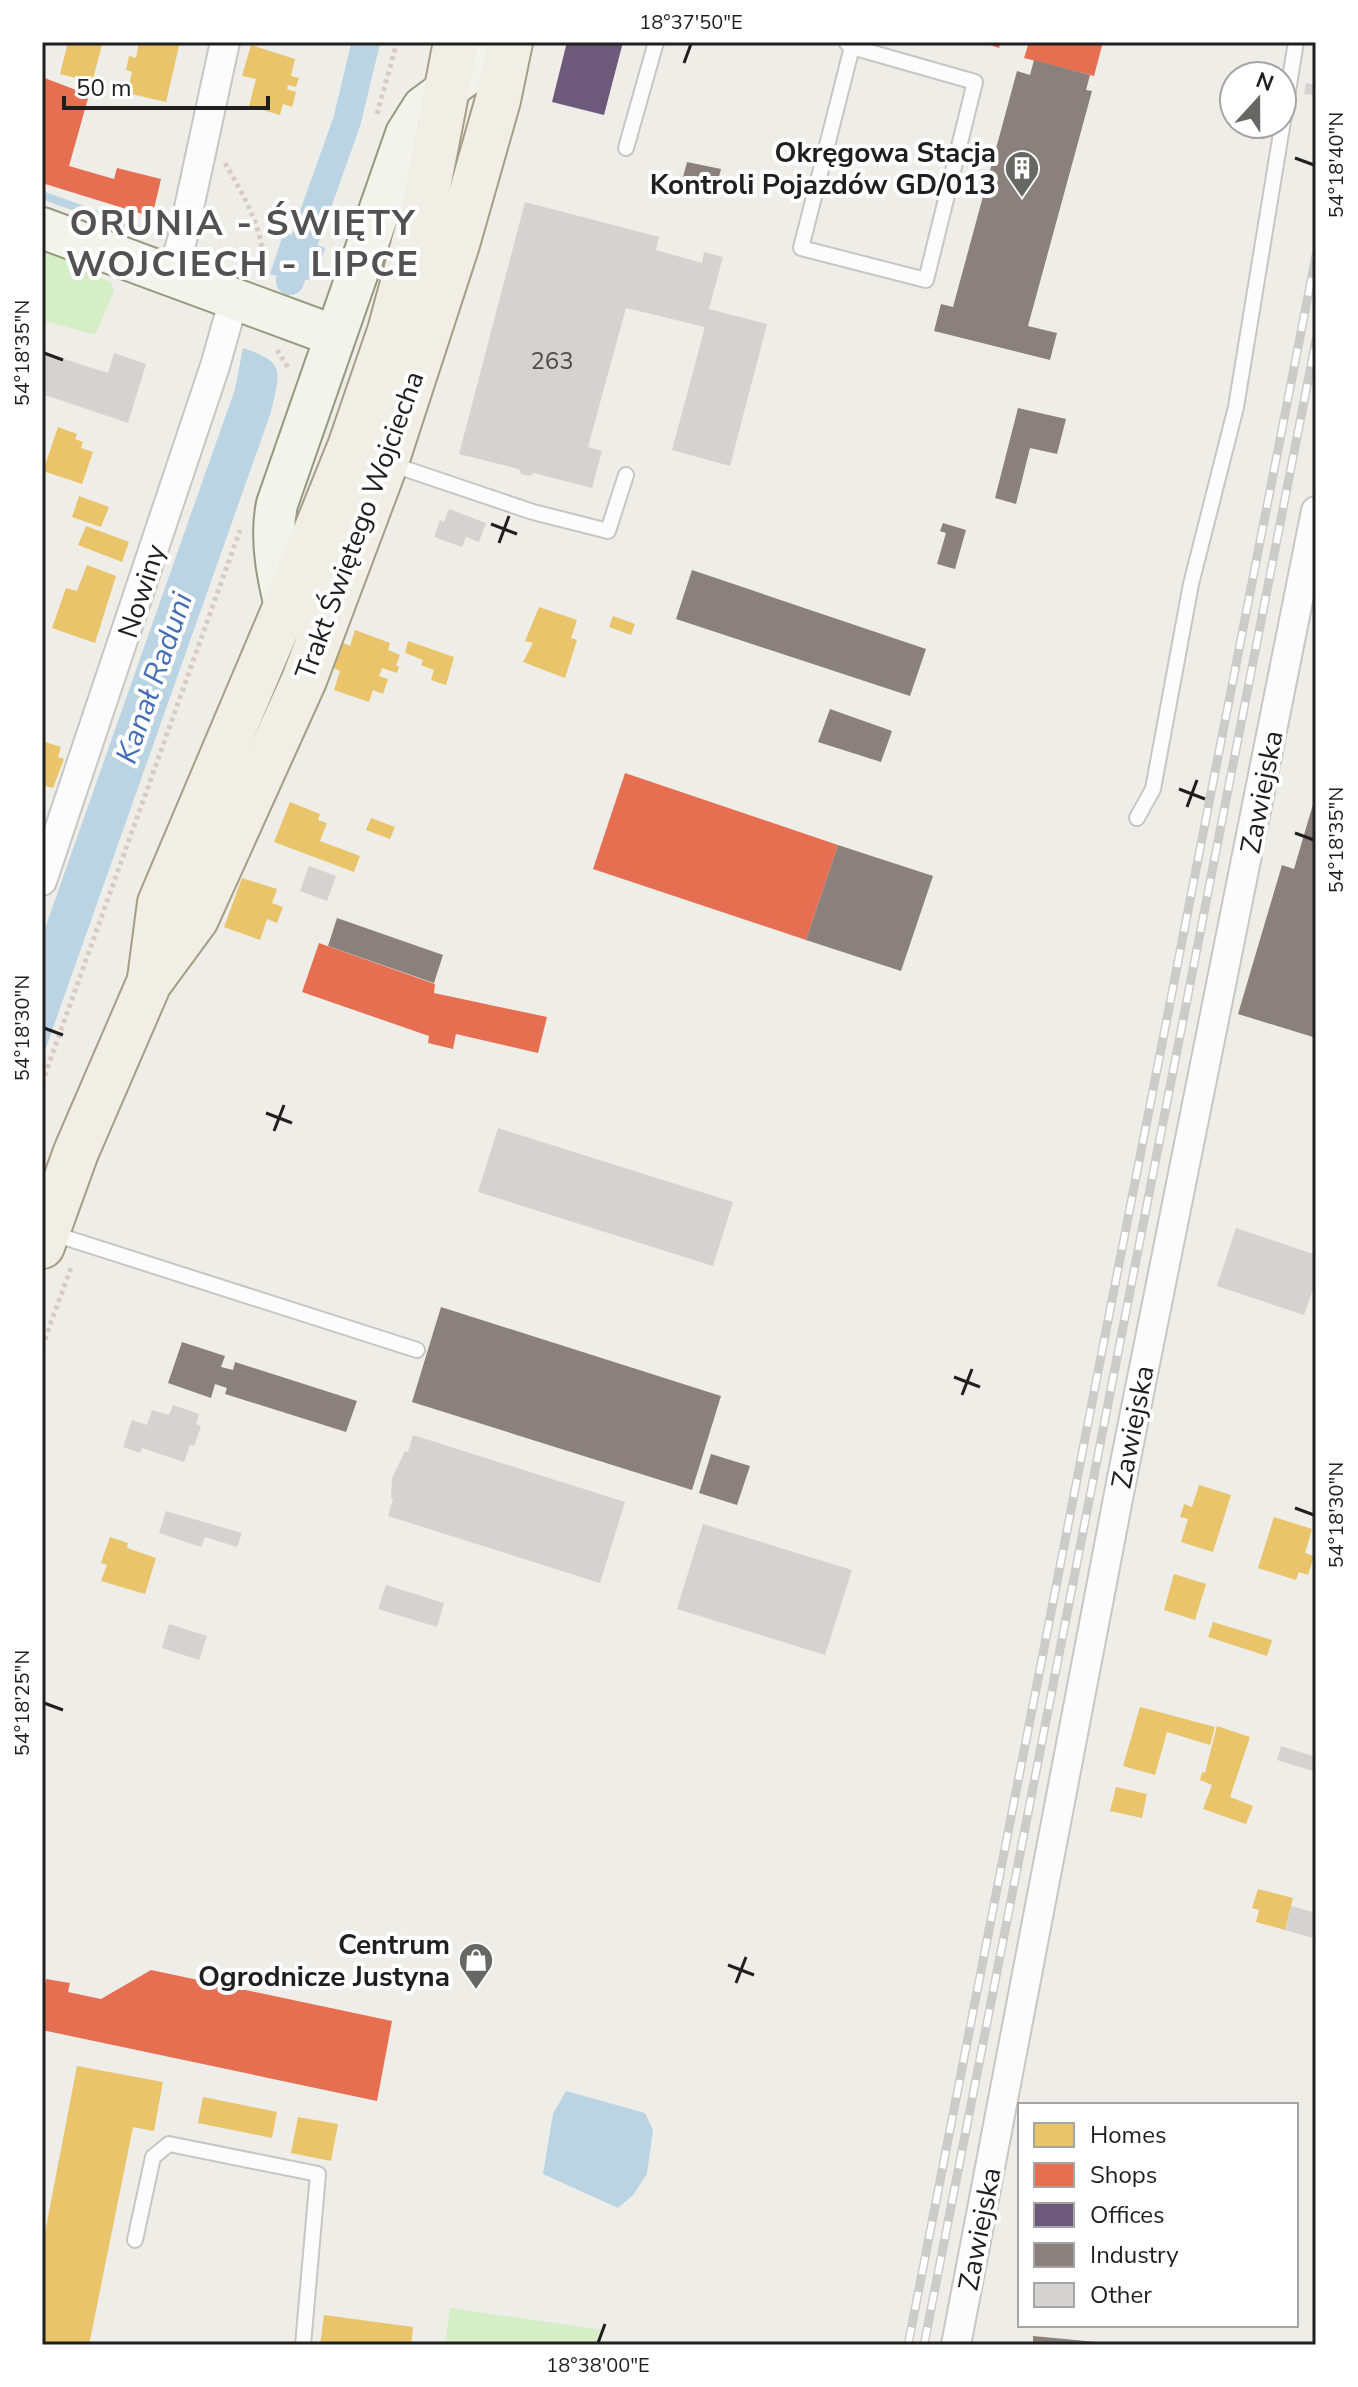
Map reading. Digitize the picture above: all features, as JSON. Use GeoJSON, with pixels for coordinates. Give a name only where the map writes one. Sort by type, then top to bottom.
{"type":"FeatureCollection","features":[{"type":"Feature","properties":{"kind":"main road","name":"Trakt Świętego Wojciecha"},"geometry":{"type":"LineString","coordinates":[[45,1239],[76,1152],[149,983],[196,919],[304,680],[367,454],[390,331],[425,202],[456,42]]}},
{"type":"Feature","properties":{"kind":"main road"},"geometry":{"type":"LineString","coordinates":[[304,680],[285,608],[273,522],[406,134],[423,107],[510,43]]}},
{"type":"Feature","properties":{"kind":"main road","name":"Trakt Świętego Wojciecha"},"geometry":{"type":"LineString","coordinates":[[149,983],[160,903],[285,608],[367,454],[457,244],[498,100],[510,43]]}},
{"type":"Feature","properties":{"kind":"main road"},"geometry":{"type":"LineString","coordinates":[[42,228],[171,276],[249,288],[335,336]]}},
{"type":"Feature","properties":{"kind":"street"},"geometry":{"type":"LineString","coordinates":[[171,276],[225,42]]}},
{"type":"Feature","properties":{"kind":"street","name":"Nowiny"},"geometry":{"type":"LineString","coordinates":[[42,881],[205,396],[249,288]]}},
{"type":"Feature","properties":{"kind":"street","name":"Zawiejska"},"geometry":{"type":"LineString","coordinates":[[956,2345],[1121,1483],[1316,511]]}},
{"type":"Feature","properties":{"kind":"lane"},"geometry":{"type":"LineString","coordinates":[[626,148],[656,42]]}},
{"type":"Feature","properties":{"kind":"lane"},"geometry":{"type":"LineString","coordinates":[[1137,818],[1153,789],[1191,584],[1236,407],[1296,42]]}},
{"type":"Feature","properties":{"kind":"lane"},"geometry":{"type":"LineString","coordinates":[[849,44],[975,82],[926,280],[801,248],[849,44]]}},
{"type":"Feature","properties":{"kind":"lane"},"geometry":{"type":"LineString","coordinates":[[367,454],[533,512],[608,531],[626,475]]}},
{"type":"Feature","properties":{"kind":"lane"},"geometry":{"type":"LineString","coordinates":[[45,1239],[417,1350]]}},
{"type":"Feature","properties":{"kind":"lane"},"geometry":{"type":"LineString","coordinates":[[135,2240],[153,2157],[169,2144],[318,2174],[303,2345]]}},
{"type":"Feature","properties":{"kind":"path"},"geometry":{"type":"LineString","coordinates":[[224,159],[252,213],[265,257],[249,288]]}},
{"type":"Feature","properties":{"kind":"path"},"geometry":{"type":"LineString","coordinates":[[276,349],[290,373]]}},
{"type":"Feature","properties":{"kind":"path"},"geometry":{"type":"LineString","coordinates":[[42,1083],[245,515]]}},
{"type":"Feature","properties":{"kind":"green space"},"geometry":{"type":"Polygon","coordinates":[[[42,248],[87,265],[90,273],[111,282],[114,291],[95,335],[42,320],[42,248]]]}},
{"type":"Feature","properties":{"kind":"green space"},"geometry":{"type":"Polygon","coordinates":[[[450,2308],[603,2330],[600,2345],[445,2345],[450,2308]]]}},
{"type":"Feature","properties":{"kind":"water"},"geometry":{"type":"Polygon","coordinates":[[[284,232],[325,248],[316,278],[295,282],[270,274],[284,232]]]}},
{"type":"Feature","properties":{"kind":"water"},"geometry":{"type":"Polygon","coordinates":[[[243,348],[267,359],[277,370],[277,387],[271,412],[42,1059],[42,937],[235,389],[243,348]]]}},
{"type":"Feature","properties":{"kind":"water"},"geometry":{"type":"Polygon","coordinates":[[[566,2091],[645,2113],[653,2130],[647,2174],[633,2195],[618,2208],[543,2174],[553,2114],[566,2091]]]}},
{"type":"Feature","properties":{"kind":"building: Homes"},"geometry":{"type":"Polygon","coordinates":[[[68,42],[103,42],[92,82],[60,74],[68,42]]]}},
{"type":"Feature","properties":{"kind":"building: Homes"},"geometry":{"type":"Polygon","coordinates":[[[139,42],[180,42],[166,102],[127,93],[132,72],[126,70],[129,56],[136,58],[139,42]]]}},
{"type":"Feature","properties":{"kind":"building: Homes"},"geometry":{"type":"Polygon","coordinates":[[[251,45],[295,59],[291,76],[299,78],[296,87],[288,85],[287,89],[296,92],[292,107],[283,104],[280,115],[249,106],[256,79],[242,76],[251,45]]]}},
{"type":"Feature","properties":{"kind":"building: Homes"},"geometry":{"type":"Polygon","coordinates":[[[58,427],[77,434],[75,439],[83,442],[81,448],[93,452],[82,484],[43,471],[58,427]]]}},
{"type":"Feature","properties":{"kind":"building: Homes"},"geometry":{"type":"Polygon","coordinates":[[[79,496],[109,507],[101,527],[72,517],[79,496]]]}},
{"type":"Feature","properties":{"kind":"building: Homes"},"geometry":{"type":"Polygon","coordinates":[[[86,526],[129,542],[122,562],[78,545],[86,526]]]}},
{"type":"Feature","properties":{"kind":"building: Homes"},"geometry":{"type":"Polygon","coordinates":[[[87,565],[116,576],[95,643],[52,628],[66,588],[77,591],[87,565]]]}},
{"type":"Feature","properties":{"kind":"building: Homes"},"geometry":{"type":"Polygon","coordinates":[[[539,607],[577,620],[571,638],[577,640],[565,678],[523,662],[533,643],[525,641],[539,607]]]}},
{"type":"Feature","properties":{"kind":"building: Homes"},"geometry":{"type":"Polygon","coordinates":[[[613,616],[635,624],[631,635],[609,627],[613,616]]]}},
{"type":"Feature","properties":{"kind":"building: Homes"},"geometry":{"type":"Polygon","coordinates":[[[355,630],[390,643],[388,650],[400,655],[397,673],[382,668],[379,676],[388,679],[383,694],[373,690],[369,702],[334,690],[340,671],[332,667],[341,642],[350,646],[355,630]]]}},
{"type":"Feature","properties":{"kind":"building: Homes"},"geometry":{"type":"Polygon","coordinates":[[[408,641],[454,657],[446,685],[431,680],[434,670],[421,665],[423,660],[405,653],[408,641]]]}},
{"type":"Feature","properties":{"kind":"building: Homes"},"geometry":{"type":"Polygon","coordinates":[[[42,741],[61,747],[58,757],[64,759],[53,788],[42,785],[42,741]]]}},
{"type":"Feature","properties":{"kind":"building: Homes"},"geometry":{"type":"Polygon","coordinates":[[[290,802],[320,814],[318,820],[327,823],[320,841],[360,856],[354,872],[274,842],[290,802]]]}},
{"type":"Feature","properties":{"kind":"building: Homes"},"geometry":{"type":"Polygon","coordinates":[[[371,818],[395,827],[390,839],[366,830],[371,818]]]}},
{"type":"Feature","properties":{"kind":"building: Homes"},"geometry":{"type":"Polygon","coordinates":[[[242,878],[277,889],[272,903],[283,907],[277,923],[267,919],[260,940],[224,927],[242,878]]]}},
{"type":"Feature","properties":{"kind":"building: Homes"},"geometry":{"type":"Polygon","coordinates":[[[1199,1485],[1231,1495],[1213,1552],[1181,1542],[1188,1519],[1180,1517],[1184,1504],[1192,1507],[1199,1485]]]}},
{"type":"Feature","properties":{"kind":"building: Homes"},"geometry":{"type":"Polygon","coordinates":[[[1274,1517],[1312,1529],[1305,1553],[1314,1556],[1308,1575],[1299,1572],[1296,1580],[1258,1568],[1274,1517]]]}},
{"type":"Feature","properties":{"kind":"building: Homes"},"geometry":{"type":"Polygon","coordinates":[[[110,1537],[128,1543],[127,1548],[156,1558],[145,1594],[101,1581],[107,1565],[101,1563],[110,1537]]]}},
{"type":"Feature","properties":{"kind":"building: Homes"},"geometry":{"type":"Polygon","coordinates":[[[1174,1574],[1206,1584],[1195,1620],[1164,1610],[1174,1574]]]}},
{"type":"Feature","properties":{"kind":"building: Homes"},"geometry":{"type":"Polygon","coordinates":[[[1213,1622],[1272,1640],[1267,1656],[1208,1637],[1213,1622]]]}},
{"type":"Feature","properties":{"kind":"building: Homes"},"geometry":{"type":"Polygon","coordinates":[[[1140,1707],[1215,1727],[1210,1745],[1167,1732],[1155,1775],[1123,1766],[1140,1707]]]}},
{"type":"Feature","properties":{"kind":"building: Homes"},"geometry":{"type":"Polygon","coordinates":[[[1217,1726],[1250,1737],[1230,1797],[1253,1806],[1246,1824],[1203,1809],[1212,1785],[1200,1780],[1202,1772],[1205,1773],[1217,1726]]]}},
{"type":"Feature","properties":{"kind":"building: Homes"},"geometry":{"type":"Polygon","coordinates":[[[1116,1787],[1147,1794],[1142,1818],[1110,1811],[1116,1787]]]}},
{"type":"Feature","properties":{"kind":"building: Homes"},"geometry":{"type":"Polygon","coordinates":[[[1258,1889],[1293,1898],[1285,1930],[1256,1922],[1259,1910],[1252,1908],[1258,1889]]]}},
{"type":"Feature","properties":{"kind":"building: Homes"},"geometry":{"type":"Polygon","coordinates":[[[77,2066],[163,2082],[154,2131],[133,2127],[89,2345],[42,2345],[42,2248],[77,2066]]]}},
{"type":"Feature","properties":{"kind":"building: Homes"},"geometry":{"type":"Polygon","coordinates":[[[203,2097],[277,2112],[272,2138],[198,2123],[203,2097]]]}},
{"type":"Feature","properties":{"kind":"building: Homes"},"geometry":{"type":"Polygon","coordinates":[[[298,2117],[338,2124],[331,2161],[291,2153],[298,2117]]]}},
{"type":"Feature","properties":{"kind":"building: Homes"},"geometry":{"type":"Polygon","coordinates":[[[324,2315],[413,2327],[411,2345],[320,2345],[324,2315]]]}},
{"type":"Feature","properties":{"kind":"building: Shops"},"geometry":{"type":"Polygon","coordinates":[[[981,42],[1001,42],[999,48],[981,42]]]}},
{"type":"Feature","properties":{"kind":"building: Shops"},"geometry":{"type":"Polygon","coordinates":[[[1029,42],[1103,42],[1094,76],[1024,58],[1029,42]]]}},
{"type":"Feature","properties":{"kind":"building: Shops"},"geometry":{"type":"Polygon","coordinates":[[[42,77],[89,95],[69,166],[114,179],[117,168],[161,179],[152,217],[42,183],[42,77]]]}},
{"type":"Feature","properties":{"kind":"building: Shops"},"geometry":{"type":"Polygon","coordinates":[[[625,773],[838,845],[806,940],[593,869],[625,773]]]}},
{"type":"Feature","properties":{"kind":"building: Shops"},"geometry":{"type":"Polygon","coordinates":[[[319,943],[435,984],[434,993],[547,1017],[538,1053],[456,1034],[453,1049],[428,1043],[429,1036],[302,992],[319,943]]]}},
{"type":"Feature","properties":{"kind":"building: Shops"},"geometry":{"type":"Polygon","coordinates":[[[151,1970],[392,2021],[377,2101],[42,2030],[42,1986],[46,1979],[70,1983],[68,1992],[101,1999],[151,1970]]]}},
{"type":"Feature","properties":{"kind":"building: Offices"},"geometry":{"type":"Polygon","coordinates":[[[567,42],[623,42],[604,115],[552,102],[567,42]]]}},
{"type":"Feature","properties":{"kind":"building: Industry","name":"Okręgowa Stacja Kontroli Pojazdów GD/013"},"geometry":{"type":"Polygon","coordinates":[[[1034,60],[1090,75],[1086,90],[1092,91],[1028,326],[1057,333],[1050,360],[934,331],[941,304],[953,307],[1017,71],[1030,75],[1034,60]]]}},
{"type":"Feature","properties":{"kind":"building: Industry"},"geometry":{"type":"Polygon","coordinates":[[[687,162],[721,169],[716,189],[682,181],[687,162]]]}},
{"type":"Feature","properties":{"kind":"building: Industry"},"geometry":{"type":"Polygon","coordinates":[[[1018,408],[1066,419],[1057,454],[1030,448],[1016,504],[995,498],[1018,408]]]}},
{"type":"Feature","properties":{"kind":"building: Industry"},"geometry":{"type":"Polygon","coordinates":[[[943,523],[966,530],[955,569],[937,564],[946,533],[940,531],[943,523]]]}},
{"type":"Feature","properties":{"kind":"building: Industry"},"geometry":{"type":"Polygon","coordinates":[[[692,570],[926,649],[910,696],[676,619],[692,570]]]}},
{"type":"Feature","properties":{"kind":"building: Industry"},"geometry":{"type":"Polygon","coordinates":[[[830,709],[892,731],[881,762],[818,742],[830,709]]]}},
{"type":"Feature","properties":{"kind":"building: Industry"},"geometry":{"type":"Polygon","coordinates":[[[1316,794],[1316,1038],[1238,1014],[1282,865],[1294,869],[1316,794]]]}},
{"type":"Feature","properties":{"kind":"building: Industry"},"geometry":{"type":"Polygon","coordinates":[[[838,845],[933,876],[901,971],[806,940],[838,845]]]}},
{"type":"Feature","properties":{"kind":"building: Industry"},"geometry":{"type":"Polygon","coordinates":[[[337,918],[443,955],[434,983],[328,946],[337,918]]]}},
{"type":"Feature","properties":{"kind":"building: Industry"},"geometry":{"type":"Polygon","coordinates":[[[441,1307],[721,1396],[692,1490],[412,1402],[441,1307]]]}},
{"type":"Feature","properties":{"kind":"building: Industry"},"geometry":{"type":"Polygon","coordinates":[[[182,1342],[225,1356],[221,1367],[233,1370],[235,1362],[357,1401],[346,1432],[225,1394],[227,1388],[215,1384],[211,1398],[168,1383],[182,1342]]]}},
{"type":"Feature","properties":{"kind":"building: Industry"},"geometry":{"type":"Polygon","coordinates":[[[711,1454],[750,1466],[737,1505],[699,1493],[711,1454]]]}},
{"type":"Feature","properties":{"kind":"building: Industry"},"geometry":{"type":"Polygon","coordinates":[[[1033,2336],[1107,2343],[1107,2345],[1033,2345],[1033,2336]]]}},
{"type":"Feature","properties":{"kind":"building: Other"},"geometry":{"type":"Polygon","coordinates":[[[1306,83],[1316,85],[1314,95],[1304,94],[1306,83]]]}},
{"type":"Feature","properties":{"kind":"building: Other"},"geometry":{"type":"Polygon","coordinates":[[[525,202],[659,237],[656,250],[702,263],[704,252],[723,257],[709,309],[767,324],[730,466],[672,450],[705,327],[626,308],[588,447],[602,451],[592,488],[534,473],[529,476],[521,474],[519,469],[459,454],[525,202]]]}},
{"type":"Feature","properties":{"kind":"building: Other"},"geometry":{"type":"Polygon","coordinates":[[[42,352],[108,373],[114,353],[146,364],[128,423],[42,394],[42,352]]]}},
{"type":"Feature","properties":{"kind":"building: Other"},"geometry":{"type":"Polygon","coordinates":[[[449,509],[486,523],[479,542],[466,537],[462,547],[434,537],[440,520],[444,522],[449,509]]]}},
{"type":"Feature","properties":{"kind":"building: Other"},"geometry":{"type":"Polygon","coordinates":[[[309,866],[336,876],[327,901],[300,891],[309,866]]]}},
{"type":"Feature","properties":{"kind":"building: Other"},"geometry":{"type":"Polygon","coordinates":[[[498,1128],[733,1202],[713,1266],[478,1192],[498,1128]]]}},
{"type":"Feature","properties":{"kind":"building: Other"},"geometry":{"type":"Polygon","coordinates":[[[1236,1228],[1316,1255],[1316,1280],[1304,1315],[1217,1286],[1236,1228]]]}},
{"type":"Feature","properties":{"kind":"building: Other"},"geometry":{"type":"Polygon","coordinates":[[[173,1405],[199,1414],[196,1424],[201,1426],[184,1462],[142,1448],[140,1453],[123,1447],[132,1420],[147,1425],[152,1410],[169,1415],[173,1405]]]}},
{"type":"Feature","properties":{"kind":"building: Other"},"geometry":{"type":"Polygon","coordinates":[[[413,1435],[625,1502],[600,1583],[388,1516],[393,1499],[392,1478],[405,1451],[408,1452],[413,1435]]]}},
{"type":"Feature","properties":{"kind":"building: Other"},"geometry":{"type":"Polygon","coordinates":[[[166,1511],[242,1533],[237,1547],[205,1537],[201,1547],[159,1533],[166,1511]]]}},
{"type":"Feature","properties":{"kind":"building: Other"},"geometry":{"type":"Polygon","coordinates":[[[703,1524],[852,1570],[825,1655],[677,1609],[703,1524]]]}},
{"type":"Feature","properties":{"kind":"building: Other"},"geometry":{"type":"Polygon","coordinates":[[[386,1585],[444,1603],[437,1627],[378,1609],[386,1585]]]}},
{"type":"Feature","properties":{"kind":"building: Other"},"geometry":{"type":"Polygon","coordinates":[[[169,1624],[207,1636],[199,1660],[162,1648],[169,1624]]]}},
{"type":"Feature","properties":{"kind":"building: Other"},"geometry":{"type":"Polygon","coordinates":[[[1281,1746],[1316,1757],[1316,1772],[1277,1760],[1281,1746]]]}},
{"type":"Feature","properties":{"kind":"building: Other"},"geometry":{"type":"Polygon","coordinates":[[[1291,1906],[1316,1913],[1316,1939],[1285,1930],[1291,1906]]]}},
{"type":"Feature","properties":{"kind":"waterway","name":"Kanał Raduni"},"geometry":{"type":"LineString","coordinates":[[290,281],[347,121],[366,42]]}},
{"type":"Feature","properties":{"kind":"waterway"},"geometry":{"type":"LineString","coordinates":[[42,195],[144,232]]}},
{"type":"Feature","properties":{"kind":"railway"},"geometry":{"type":"LineString","coordinates":[[908,2345],[1316,255]]}},
{"type":"Feature","properties":{"kind":"railway"},"geometry":{"type":"LineString","coordinates":[[924,2345],[1316,340]]}},
{"type":"Feature","properties":{"kind":"place","name":"Okręgowa Stacja Kontroli Pojazdów GD/013"},"geometry":{"type":"Point","coordinates":[1022,199]}},
{"type":"Feature","properties":{"kind":"place","name":"Centrum Ogrodnicze Justyna"},"geometry":{"type":"Point","coordinates":[476,1991]}},
{"type":"Feature","properties":{"kind":"district","name":"ORUNIA - ŚWIĘTY WOJCIECH - LIPCE"},"geometry":{"type":"Point","coordinates":[243,242]}}]}
